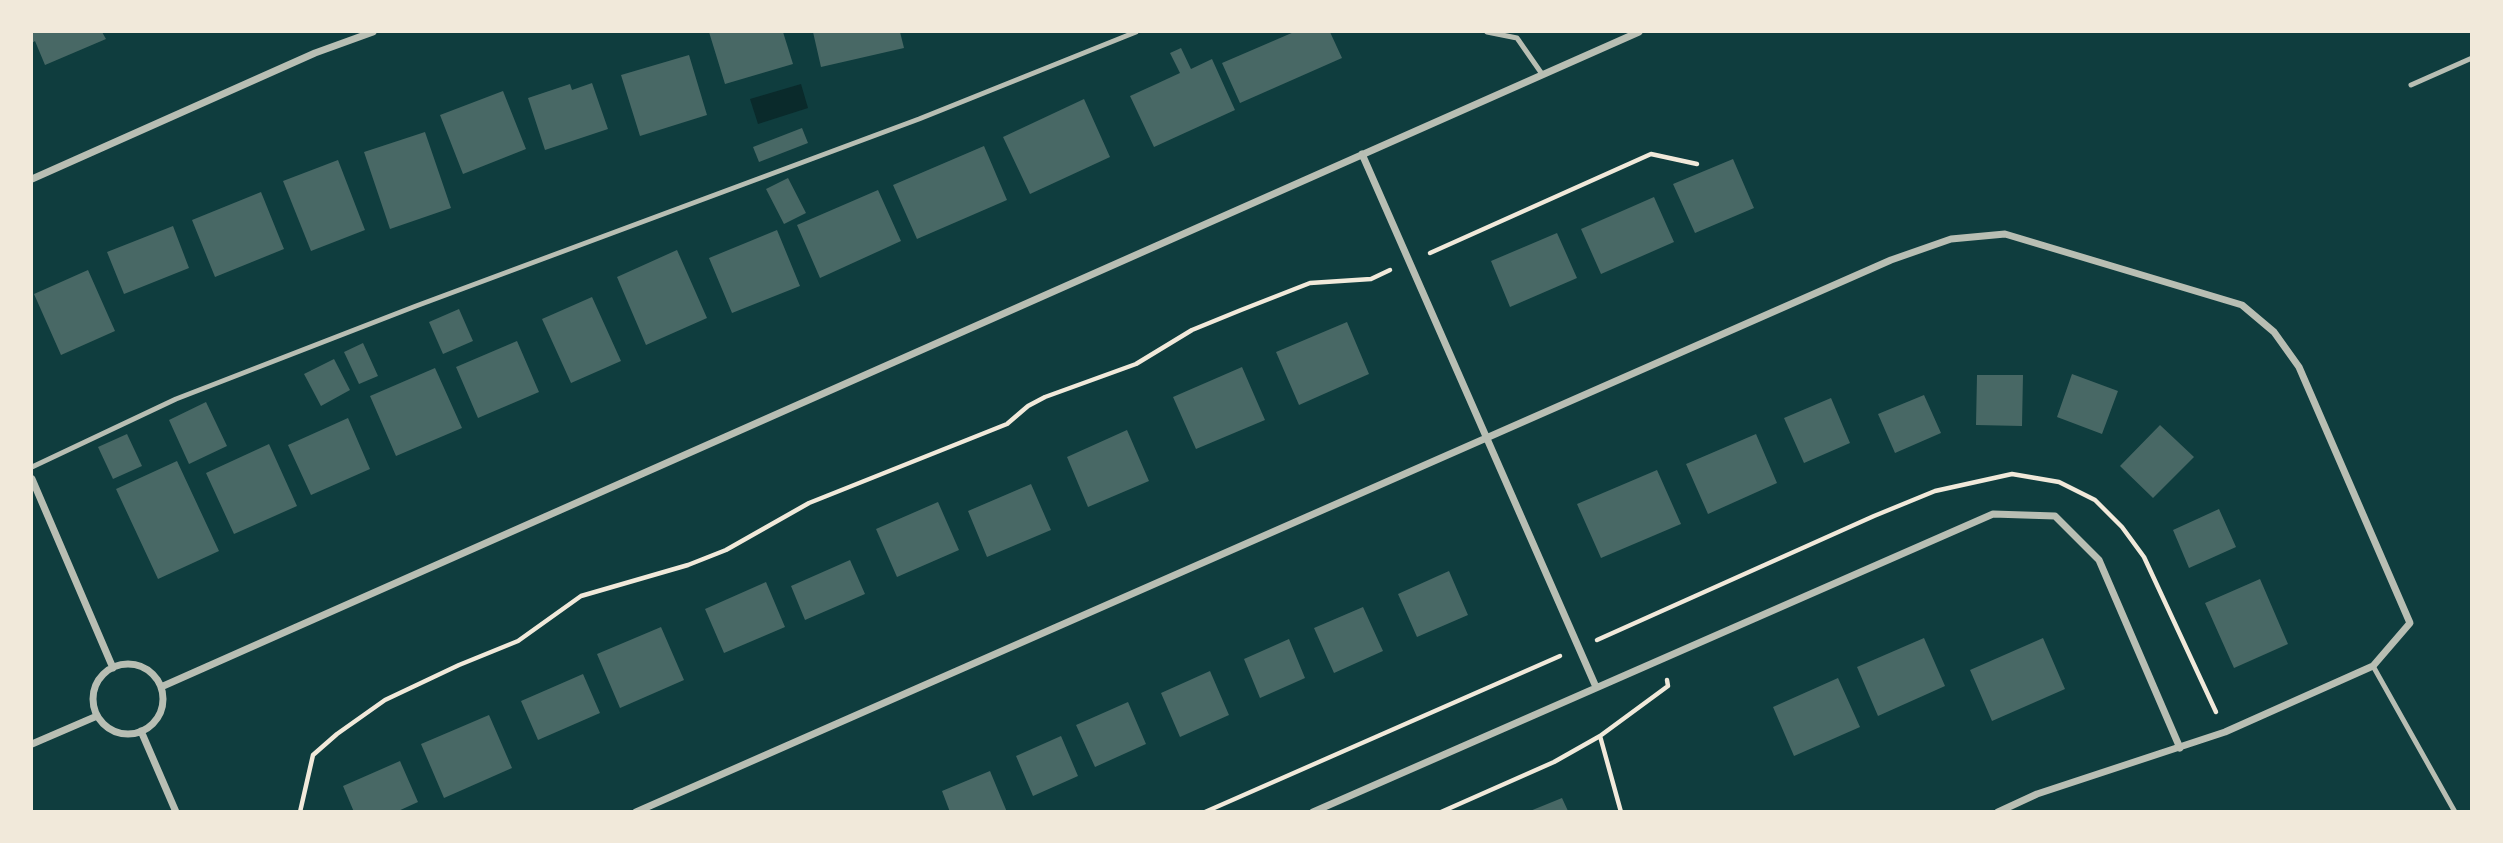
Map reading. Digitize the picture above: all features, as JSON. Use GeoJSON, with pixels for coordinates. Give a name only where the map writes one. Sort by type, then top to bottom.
{"type":"FeatureCollection","features":[{"type":"Feature","properties":{"kind":"street"},"geometry":{"type":"LineString","coordinates":[[32,179],[315,53],[373,32]]}},
{"type":"Feature","properties":{"kind":"street"},"geometry":{"type":"LineString","coordinates":[[161,687],[1639,32]]}},
{"type":"Feature","properties":{"kind":"street"},"geometry":{"type":"LineString","coordinates":[[1362,154],[1596,687]]}},
{"type":"Feature","properties":{"kind":"street"},"geometry":{"type":"LineString","coordinates":[[636,811],[1891,260],[1951,239],[2005,234],[2242,305],[2274,332],[2299,366],[2410,623],[2373,666],[2225,732],[2037,794],[1998,811]]}},
{"type":"Feature","properties":{"kind":"street"},"geometry":{"type":"LineString","coordinates":[[32,479],[113,668]]}},
{"type":"Feature","properties":{"kind":"street"},"geometry":{"type":"LineString","coordinates":[[1313,811],[1993,514],[2054,516],[2099,560],[2180,748]]}},
{"type":"Feature","properties":{"kind":"street"},"geometry":{"type":"LineString","coordinates":[[130,664],[141,667],[151,673],[161,687],[163,703],[160,714],[141,731],[121,734],[110,729],[97,716],[93,700],[94,689],[100,679],[113,668],[130,664]]}},
{"type":"Feature","properties":{"kind":"street"},"geometry":{"type":"LineString","coordinates":[[32,744],[97,716]]}},
{"type":"Feature","properties":{"kind":"street"},"geometry":{"type":"LineString","coordinates":[[141,731],[176,811]]}},
{"type":"Feature","properties":{"kind":"lane"},"geometry":{"type":"LineString","coordinates":[[32,467],[202,390],[429,301],[919,119],[1136,32]]}},
{"type":"Feature","properties":{"kind":"lane"},"geometry":{"type":"LineString","coordinates":[[1487,32],[1517,38],[1542,74]]}},
{"type":"Feature","properties":{"kind":"lane"},"geometry":{"type":"LineString","coordinates":[[2411,85],[2472,58]]}},
{"type":"Feature","properties":{"kind":"lane"},"geometry":{"type":"LineString","coordinates":[[2373,666],[2455,811]]}},
{"type":"Feature","properties":{"kind":"path"},"geometry":{"type":"LineString","coordinates":[[300,811],[313,755],[337,734],[384,700],[518,641],[581,596],[688,565],[726,550],[809,503],[1007,424],[1028,406],[1045,397],[1136,364],[1192,330],[1310,283],[1371,279],[1651,154],[1697,164]]}},
{"type":"Feature","properties":{"kind":"path"},"geometry":{"type":"LineString","coordinates":[[1441,811],[1554,762],[1600,736],[1668,685],[1665,658]]}},
{"type":"Feature","properties":{"kind":"path"},"geometry":{"type":"LineString","coordinates":[[1600,736],[1622,811]]}},
{"type":"Feature","properties":{"kind":"water"},"geometry":{"type":"Polygon","coordinates":[[[801,84],[808,108],[758,124],[750,99],[801,84]]]}},
{"type":"Feature","properties":{"kind":"building"},"geometry":{"type":"Polygon","coordinates":[[[32,32],[102,32],[106,39],[45,65],[35,41],[32,43],[32,32]]]}},
{"type":"Feature","properties":{"kind":"building"},"geometry":{"type":"Polygon","coordinates":[[[709,32],[783,32],[793,64],[725,84],[709,32]]]}},
{"type":"Feature","properties":{"kind":"building"},"geometry":{"type":"Polygon","coordinates":[[[813,32],[900,32],[904,48],[821,67],[813,32]]]}},
{"type":"Feature","properties":{"kind":"building"},"geometry":{"type":"Polygon","coordinates":[[[1294,32],[1330,32],[1342,58],[1240,103],[1222,63],[1294,32]]]}},
{"type":"Feature","properties":{"kind":"building"},"geometry":{"type":"Polygon","coordinates":[[[1181,48],[1191,69],[1212,59],[1235,110],[1154,147],[1130,96],[1180,73],[1170,53],[1181,48]]]}},
{"type":"Feature","properties":{"kind":"building"},"geometry":{"type":"Polygon","coordinates":[[[689,55],[707,115],[640,136],[621,75],[689,55]]]}},
{"type":"Feature","properties":{"kind":"building"},"geometry":{"type":"Polygon","coordinates":[[[592,83],[608,129],[545,150],[528,98],[570,84],[572,90],[592,83]]]}},
{"type":"Feature","properties":{"kind":"building"},"geometry":{"type":"Polygon","coordinates":[[[503,91],[526,149],[463,174],[440,115],[503,91]]]}},
{"type":"Feature","properties":{"kind":"building"},"geometry":{"type":"Polygon","coordinates":[[[1084,99],[1110,157],[1030,194],[1003,137],[1084,99]]]}},
{"type":"Feature","properties":{"kind":"building"},"geometry":{"type":"Polygon","coordinates":[[[802,128],[808,143],[759,162],[753,147],[802,128]]]}},
{"type":"Feature","properties":{"kind":"building"},"geometry":{"type":"Polygon","coordinates":[[[425,132],[451,208],[390,229],[364,152],[425,132]]]}},
{"type":"Feature","properties":{"kind":"building"},"geometry":{"type":"Polygon","coordinates":[[[984,146],[1007,200],[917,239],[893,185],[984,146]]]}},
{"type":"Feature","properties":{"kind":"building"},"geometry":{"type":"Polygon","coordinates":[[[1733,159],[1754,208],[1695,233],[1673,184],[1733,159]]]}},
{"type":"Feature","properties":{"kind":"building"},"geometry":{"type":"Polygon","coordinates":[[[338,160],[365,230],[311,251],[283,181],[338,160]]]}},
{"type":"Feature","properties":{"kind":"building"},"geometry":{"type":"Polygon","coordinates":[[[788,178],[806,213],[784,224],[766,189],[788,178]]]}},
{"type":"Feature","properties":{"kind":"building"},"geometry":{"type":"Polygon","coordinates":[[[878,190],[901,241],[820,278],[797,225],[878,190]]]}},
{"type":"Feature","properties":{"kind":"building"},"geometry":{"type":"Polygon","coordinates":[[[261,192],[284,249],[215,277],[192,220],[261,192]]]}},
{"type":"Feature","properties":{"kind":"building"},"geometry":{"type":"Polygon","coordinates":[[[1654,197],[1674,242],[1601,274],[1581,229],[1654,197]]]}},
{"type":"Feature","properties":{"kind":"building"},"geometry":{"type":"Polygon","coordinates":[[[173,226],[189,268],[124,294],[107,252],[173,226]]]}},
{"type":"Feature","properties":{"kind":"building"},"geometry":{"type":"Polygon","coordinates":[[[777,230],[800,286],[732,313],[709,258],[777,230]]]}},
{"type":"Feature","properties":{"kind":"building"},"geometry":{"type":"Polygon","coordinates":[[[1557,233],[1577,278],[1510,307],[1491,261],[1557,233]]]}},
{"type":"Feature","properties":{"kind":"building"},"geometry":{"type":"Polygon","coordinates":[[[677,250],[707,318],[646,345],[617,277],[677,250]]]}},
{"type":"Feature","properties":{"kind":"building"},"geometry":{"type":"Polygon","coordinates":[[[88,270],[115,331],[61,355],[34,294],[88,270]]]}},
{"type":"Feature","properties":{"kind":"building"},"geometry":{"type":"Polygon","coordinates":[[[592,297],[621,361],[571,383],[542,319],[592,297]]]}},
{"type":"Feature","properties":{"kind":"building"},"geometry":{"type":"Polygon","coordinates":[[[459,309],[473,341],[443,354],[429,322],[459,309]]]}},
{"type":"Feature","properties":{"kind":"building"},"geometry":{"type":"Polygon","coordinates":[[[1347,322],[1369,374],[1299,405],[1276,352],[1347,322]]]}},
{"type":"Feature","properties":{"kind":"building"},"geometry":{"type":"Polygon","coordinates":[[[517,341],[539,392],[478,418],[456,367],[517,341]]]}},
{"type":"Feature","properties":{"kind":"building"},"geometry":{"type":"Polygon","coordinates":[[[363,343],[378,376],[359,384],[344,352],[363,343]]]}},
{"type":"Feature","properties":{"kind":"building"},"geometry":{"type":"Polygon","coordinates":[[[334,359],[350,390],[321,406],[304,374],[334,359]]]}},
{"type":"Feature","properties":{"kind":"building"},"geometry":{"type":"Polygon","coordinates":[[[1242,367],[1265,420],[1196,449],[1173,397],[1242,367]]]}},
{"type":"Feature","properties":{"kind":"building"},"geometry":{"type":"Polygon","coordinates":[[[435,368],[462,428],[396,456],[370,396],[435,368]]]}},
{"type":"Feature","properties":{"kind":"building"},"geometry":{"type":"Polygon","coordinates":[[[2072,374],[2118,391],[2102,434],[2057,417],[2072,374]]]}},
{"type":"Feature","properties":{"kind":"building"},"geometry":{"type":"Polygon","coordinates":[[[1977,375],[2023,375],[2022,426],[1976,425],[1977,375]]]}},
{"type":"Feature","properties":{"kind":"building"},"geometry":{"type":"Polygon","coordinates":[[[1924,395],[1941,433],[1895,453],[1878,414],[1924,395]]]}},
{"type":"Feature","properties":{"kind":"building"},"geometry":{"type":"Polygon","coordinates":[[[1831,398],[1850,443],[1804,463],[1784,418],[1831,398]]]}},
{"type":"Feature","properties":{"kind":"building"},"geometry":{"type":"Polygon","coordinates":[[[206,402],[227,446],[189,464],[169,420],[206,402]]]}},
{"type":"Feature","properties":{"kind":"building"},"geometry":{"type":"Polygon","coordinates":[[[348,418],[370,469],[311,495],[288,445],[348,418]]]}},
{"type":"Feature","properties":{"kind":"building"},"geometry":{"type":"Polygon","coordinates":[[[2160,425],[2194,457],[2153,498],[2120,466],[2160,425]]]}},
{"type":"Feature","properties":{"kind":"building"},"geometry":{"type":"Polygon","coordinates":[[[1127,430],[1149,481],[1088,507],[1067,457],[1127,430]]]}},
{"type":"Feature","properties":{"kind":"building"},"geometry":{"type":"Polygon","coordinates":[[[127,434],[142,466],[113,479],[98,447],[127,434]]]}},
{"type":"Feature","properties":{"kind":"building"},"geometry":{"type":"Polygon","coordinates":[[[1756,434],[1777,483],[1708,514],[1686,464],[1756,434]]]}},
{"type":"Feature","properties":{"kind":"building"},"geometry":{"type":"Polygon","coordinates":[[[269,444],[297,506],[234,534],[206,473],[269,444]]]}},
{"type":"Feature","properties":{"kind":"building"},"geometry":{"type":"Polygon","coordinates":[[[177,461],[219,551],[158,579],[116,489],[177,461]]]}},
{"type":"Feature","properties":{"kind":"building"},"geometry":{"type":"Polygon","coordinates":[[[1657,470],[1681,524],[1601,558],[1577,504],[1657,470]]]}},
{"type":"Feature","properties":{"kind":"building"},"geometry":{"type":"Polygon","coordinates":[[[1031,484],[1051,530],[987,557],[968,511],[1031,484]]]}},
{"type":"Feature","properties":{"kind":"building"},"geometry":{"type":"Polygon","coordinates":[[[938,502],[959,550],[897,577],[876,529],[938,502]]]}},
{"type":"Feature","properties":{"kind":"building"},"geometry":{"type":"Polygon","coordinates":[[[2219,509],[2236,547],[2189,568],[2173,530],[2219,509]]]}},
{"type":"Feature","properties":{"kind":"building"},"geometry":{"type":"Polygon","coordinates":[[[850,560],[865,594],[805,620],[791,586],[850,560]]]}},
{"type":"Feature","properties":{"kind":"building"},"geometry":{"type":"Polygon","coordinates":[[[1449,571],[1468,615],[1417,637],[1398,594],[1449,571]]]}},
{"type":"Feature","properties":{"kind":"building"},"geometry":{"type":"Polygon","coordinates":[[[2260,579],[2288,644],[2234,668],[2205,603],[2260,579]]]}},
{"type":"Feature","properties":{"kind":"building"},"geometry":{"type":"Polygon","coordinates":[[[766,582],[785,627],[724,653],[705,609],[766,582]]]}},
{"type":"Feature","properties":{"kind":"building"},"geometry":{"type":"Polygon","coordinates":[[[1363,607],[1383,651],[1334,673],[1314,628],[1363,607]]]}},
{"type":"Feature","properties":{"kind":"building"},"geometry":{"type":"Polygon","coordinates":[[[661,627],[684,680],[620,708],[597,654],[661,627]]]}},
{"type":"Feature","properties":{"kind":"building"},"geometry":{"type":"Polygon","coordinates":[[[1924,638],[1945,686],[1878,716],[1857,667],[1924,638]]]}},
{"type":"Feature","properties":{"kind":"building"},"geometry":{"type":"Polygon","coordinates":[[[2043,638],[2065,689],[1992,721],[1970,670],[2043,638]]]}},
{"type":"Feature","properties":{"kind":"building"},"geometry":{"type":"Polygon","coordinates":[[[1289,639],[1305,678],[1260,698],[1244,659],[1289,639]]]}},
{"type":"Feature","properties":{"kind":"building"},"geometry":{"type":"Polygon","coordinates":[[[1210,671],[1229,715],[1180,737],[1161,693],[1210,671]]]}},
{"type":"Feature","properties":{"kind":"building"},"geometry":{"type":"Polygon","coordinates":[[[583,674],[600,713],[538,740],[521,701],[583,674]]]}},
{"type":"Feature","properties":{"kind":"building"},"geometry":{"type":"Polygon","coordinates":[[[1838,678],[1860,727],[1794,756],[1773,707],[1838,678]]]}},
{"type":"Feature","properties":{"kind":"building"},"geometry":{"type":"Polygon","coordinates":[[[1128,702],[1146,744],[1095,767],[1076,725],[1128,702]]]}},
{"type":"Feature","properties":{"kind":"building"},"geometry":{"type":"Polygon","coordinates":[[[489,715],[512,768],[444,798],[421,744],[489,715]]]}},
{"type":"Feature","properties":{"kind":"building"},"geometry":{"type":"Polygon","coordinates":[[[1061,736],[1078,776],[1033,796],[1016,756],[1061,736]]]}},
{"type":"Feature","properties":{"kind":"building"},"geometry":{"type":"Polygon","coordinates":[[[400,761],[418,802],[396,812],[354,812],[343,786],[400,761]]]}},
{"type":"Feature","properties":{"kind":"building"},"geometry":{"type":"Polygon","coordinates":[[[990,771],[1007,812],[950,812],[942,791],[990,771]]]}},
{"type":"Feature","properties":{"kind":"building"},"geometry":{"type":"Polygon","coordinates":[[[1562,798],[1568,811],[1530,811],[1562,798]]]}}]}
